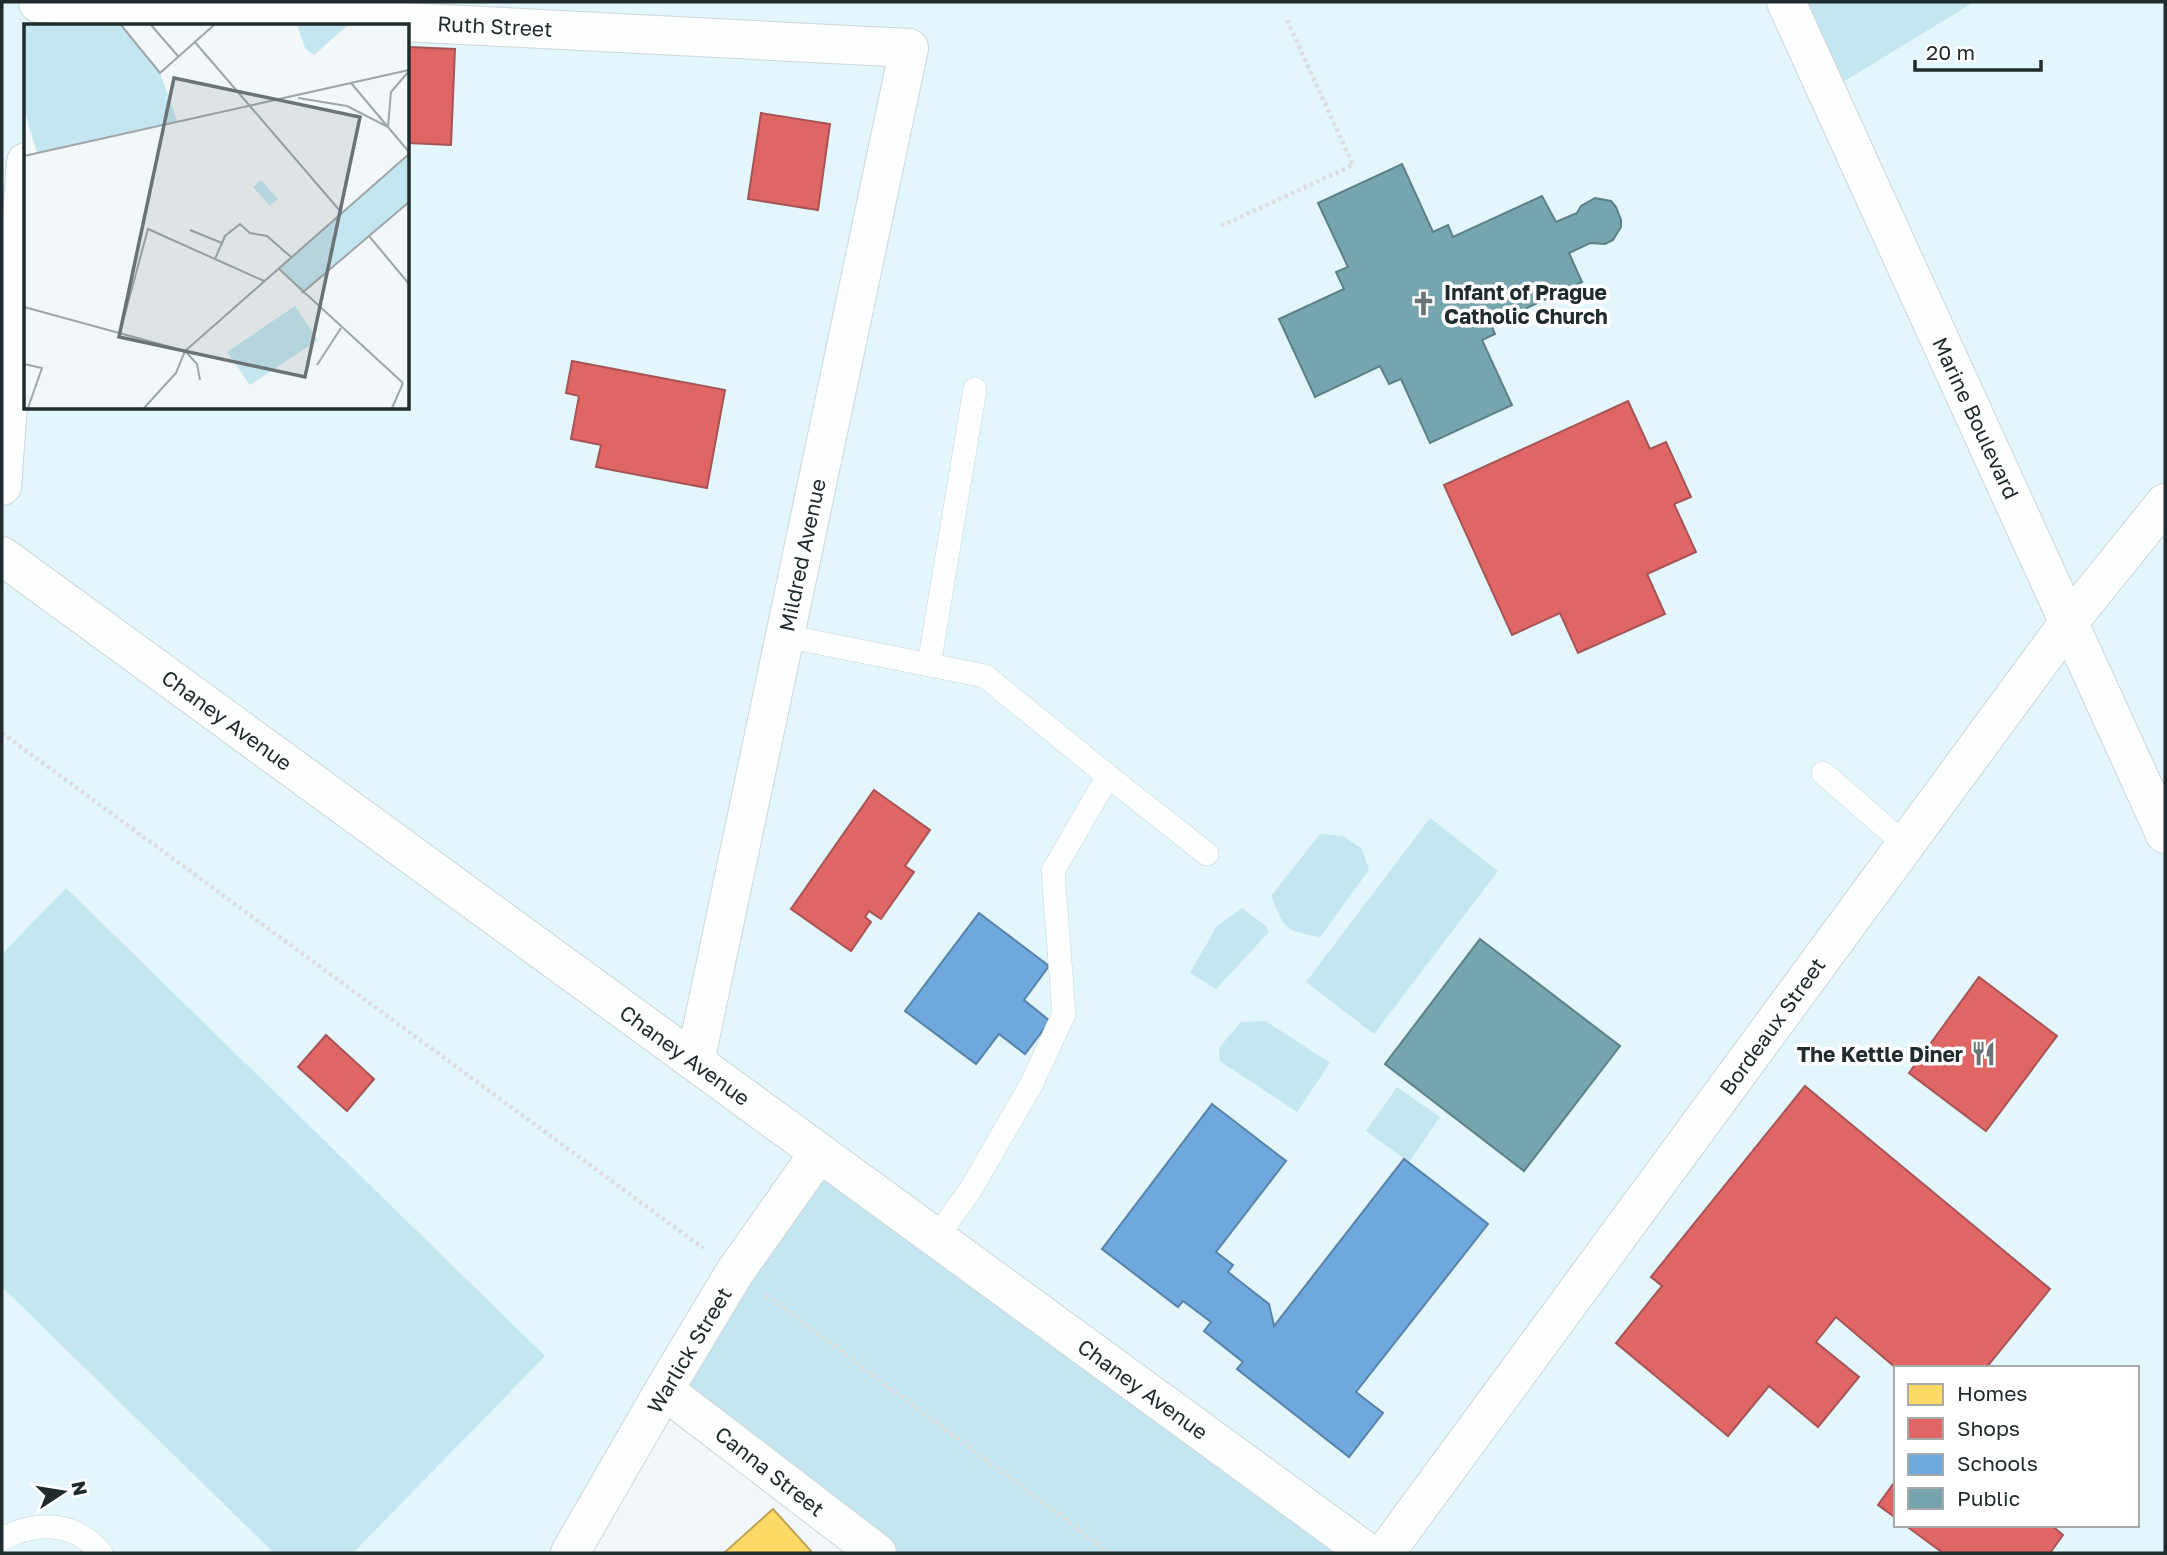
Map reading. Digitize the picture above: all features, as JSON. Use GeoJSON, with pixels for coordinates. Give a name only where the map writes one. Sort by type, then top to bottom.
{"type":"FeatureCollection","features":[{"type":"Feature","properties":{"kind":"street","name":"Marine Boulevard"},"geometry":{"type":"LineString","coordinates":[[1786,2],[2165,834]]}},
{"type":"Feature","properties":{"kind":"street","name":"Ruth Street"},"geometry":{"type":"LineString","coordinates":[[38,10],[368,24]]}},
{"type":"Feature","properties":{"kind":"street","name":"Ruth Street"},"geometry":{"type":"LineString","coordinates":[[410,26],[909,47]]}},
{"type":"Feature","properties":{"kind":"street","name":"Mildred Avenue"},"geometry":{"type":"LineString","coordinates":[[695,1062],[909,47]]}},
{"type":"Feature","properties":{"kind":"street"},"geometry":{"type":"LineString","coordinates":[[2,486],[24,189]]}},
{"type":"Feature","properties":{"kind":"street","name":"Bordeaux Street"},"geometry":{"type":"LineString","coordinates":[[1385,1553],[2069,622],[2165,503]]}},
{"type":"Feature","properties":{"kind":"street","name":"Chaney Avenue"},"geometry":{"type":"LineString","coordinates":[[2,556],[1368,1553]]}},
{"type":"Feature","properties":{"kind":"street","name":"Warlick Street"},"geometry":{"type":"LineString","coordinates":[[570,1553],[735,1272],[819,1153]]}},
{"type":"Feature","properties":{"kind":"street","name":"Canna Street"},"geometry":{"type":"LineString","coordinates":[[664,1390],[877,1553]]}},
{"type":"Feature","properties":{"kind":"lane"},"geometry":{"type":"LineString","coordinates":[[929,665],[975,389]]}},
{"type":"Feature","properties":{"kind":"lane"},"geometry":{"type":"LineString","coordinates":[[785,636],[985,676],[1207,854]]}},
{"type":"Feature","properties":{"kind":"lane"},"geometry":{"type":"LineString","coordinates":[[1823,773],[1906,845]]}},
{"type":"Feature","properties":{"kind":"lane"},"geometry":{"type":"LineString","coordinates":[[936,1238],[971,1189],[1031,1085],[1064,1014],[1053,871],[1108,776]]}},
{"type":"Feature","properties":{"kind":"lane"},"geometry":{"type":"LineString","coordinates":[[2,1539],[26,1528],[50,1526],[74,1532],[95,1545],[101,1553]]}},
{"type":"Feature","properties":{"kind":"path"},"geometry":{"type":"LineString","coordinates":[[1220,226],[1353,165],[1287,20]]}},
{"type":"Feature","properties":{"kind":"path"},"geometry":{"type":"LineString","coordinates":[[2,733],[735,1272],[1110,1553]]}},
{"type":"Feature","properties":{"kind":"shaded area"},"geometry":{"type":"Polygon","coordinates":[[[2,2],[1786,2],[1828,92],[1974,2],[2165,2],[2165,1553],[1368,1553],[819,1154],[570,1553],[2,1553],[2,2]]]}},
{"type":"Feature","properties":{"kind":"shaded area"},"geometry":{"type":"Polygon","coordinates":[[[1786,2],[1974,2],[1827,92],[1786,2]]]}},
{"type":"Feature","properties":{"kind":"shaded area"},"geometry":{"type":"Polygon","coordinates":[[[1430,818],[1498,871],[1374,1034],[1306,982],[1430,818]]]}},
{"type":"Feature","properties":{"kind":"shaded area"},"geometry":{"type":"Polygon","coordinates":[[[1320,834],[1343,836],[1362,849],[1369,870],[1320,937],[1292,930],[1287,926],[1271,896],[1320,834]]]}},
{"type":"Feature","properties":{"kind":"shaded area"},"geometry":{"type":"Polygon","coordinates":[[[66,888],[545,1356],[353,1553],[274,1553],[2,1287],[2,954],[66,888]]]}},
{"type":"Feature","properties":{"kind":"shaded area"},"geometry":{"type":"Polygon","coordinates":[[[1242,908],[1266,926],[1269,932],[1216,989],[1190,973],[1217,926],[1242,908]]]}},
{"type":"Feature","properties":{"kind":"shaded area"},"geometry":{"type":"Polygon","coordinates":[[[1266,1021],[1330,1063],[1297,1112],[1220,1061],[1219,1048],[1241,1022],[1266,1021]]]}},
{"type":"Feature","properties":{"kind":"shaded area"},"geometry":{"type":"Polygon","coordinates":[[[1397,1087],[1440,1117],[1409,1162],[1366,1131],[1397,1087]]]}},
{"type":"Feature","properties":{"kind":"shaded area"},"geometry":{"type":"Polygon","coordinates":[[[819,1153],[1368,1553],[877,1553],[664,1390],[819,1153]]]}},
{"type":"Feature","properties":{"kind":"building: Homes"},"geometry":{"type":"Polygon","coordinates":[[[773,1509],[811,1551],[809,1553],[724,1553],[773,1509]]]}},
{"type":"Feature","properties":{"kind":"building: Shops"},"geometry":{"type":"Polygon","coordinates":[[[410,47],[455,49],[451,145],[410,143],[410,47]]]}},
{"type":"Feature","properties":{"kind":"building: Shops"},"geometry":{"type":"Polygon","coordinates":[[[761,113],[830,124],[818,210],[748,199],[761,113]]]}},
{"type":"Feature","properties":{"kind":"building: Shops"},"geometry":{"type":"Polygon","coordinates":[[[572,361],[725,390],[707,488],[596,467],[601,445],[571,439],[579,396],[566,393],[572,361]]]}},
{"type":"Feature","properties":{"kind":"building: Shops"},"geometry":{"type":"Polygon","coordinates":[[[1628,401],[1650,449],[1666,442],[1691,497],[1674,504],[1696,552],[1647,574],[1665,614],[1578,653],[1560,613],[1512,635],[1444,485],[1628,401]]]}},
{"type":"Feature","properties":{"kind":"building: Shops"},"geometry":{"type":"Polygon","coordinates":[[[874,790],[930,830],[905,866],[914,872],[881,919],[869,911],[865,917],[871,922],[851,951],[791,909],[874,790]]]}},
{"type":"Feature","properties":{"kind":"building: Shops","name":"The Kettle Diner"},"geometry":{"type":"Polygon","coordinates":[[[1979,977],[2057,1036],[1986,1131],[1909,1073],[1979,977]]]}},
{"type":"Feature","properties":{"kind":"building: Shops"},"geometry":{"type":"Polygon","coordinates":[[[326,1035],[374,1079],[347,1111],[298,1067],[326,1035]]]}},
{"type":"Feature","properties":{"kind":"building: Shops"},"geometry":{"type":"Polygon","coordinates":[[[1805,1086],[2050,1289],[1988,1366],[1894,1366],[1836,1317],[1816,1342],[1859,1377],[1818,1427],[1769,1386],[1728,1436],[1616,1343],[1662,1286],[1651,1277],[1805,1086]]]}},
{"type":"Feature","properties":{"kind":"building: Shops"},"geometry":{"type":"Polygon","coordinates":[[[1894,1483],[1894,1517],[1878,1505],[1894,1483]]]}},
{"type":"Feature","properties":{"kind":"building: Shops"},"geometry":{"type":"Polygon","coordinates":[[[1908,1527],[2053,1527],[2063,1535],[2050,1553],[1943,1553],[1908,1527]]]}},
{"type":"Feature","properties":{"kind":"building: Schools"},"geometry":{"type":"Polygon","coordinates":[[[979,913],[1049,966],[1024,1000],[1050,1021],[1025,1054],[999,1034],[976,1064],[905,1011],[979,913]]]}},
{"type":"Feature","properties":{"kind":"building: Schools"},"geometry":{"type":"Polygon","coordinates":[[[1212,1104],[1286,1161],[1216,1252],[1233,1265],[1228,1272],[1269,1304],[1274,1326],[1404,1159],[1488,1224],[1356,1392],[1383,1413],[1349,1457],[1237,1369],[1243,1362],[1204,1331],[1211,1322],[1183,1301],[1178,1307],[1102,1249],[1212,1104]]]}},
{"type":"Feature","properties":{"kind":"building: Public","name":"Infant of Prague Catholic Church"},"geometry":{"type":"Polygon","coordinates":[[[1402,164],[1433,232],[1448,225],[1453,237],[1542,196],[1556,222],[1577,213],[1581,206],[1595,198],[1611,201],[1621,220],[1621,227],[1613,240],[1605,244],[1590,243],[1569,253],[1582,282],[1491,325],[1495,334],[1482,340],[1512,405],[1430,443],[1401,379],[1389,384],[1380,366],[1315,397],[1279,319],[1344,289],[1336,272],[1348,267],[1318,203],[1402,164]]]}},
{"type":"Feature","properties":{"kind":"building: Public"},"geometry":{"type":"Polygon","coordinates":[[[1480,939],[1620,1046],[1524,1171],[1385,1064],[1480,939]]]}},
{"type":"Feature","properties":{"kind":"place","name":"Infant of Prague Catholic Church"},"geometry":{"type":"Point","coordinates":[1424,304]}},
{"type":"Feature","properties":{"kind":"place","name":"The Kettle Diner"},"geometry":{"type":"Point","coordinates":[1983,1054]}}]}
